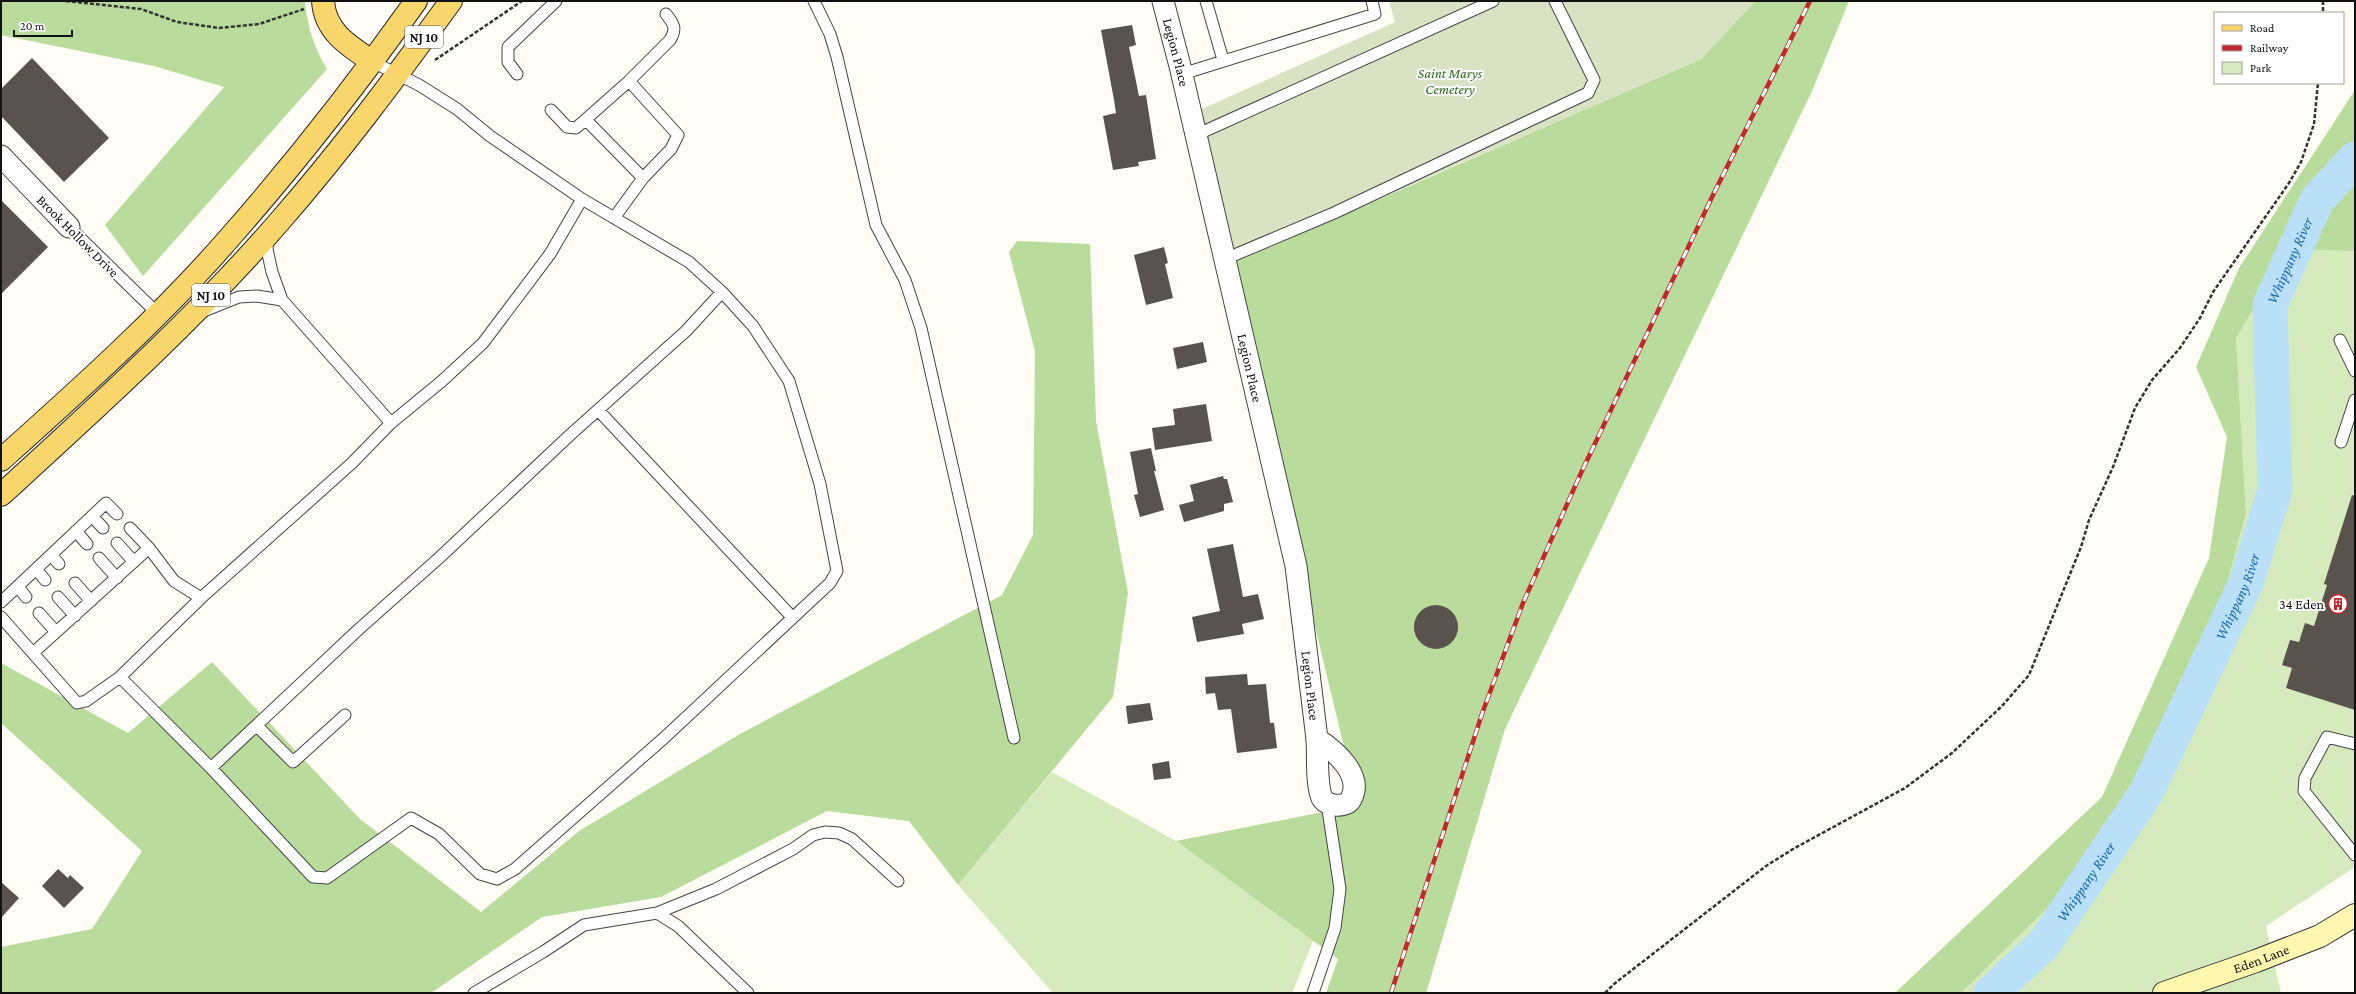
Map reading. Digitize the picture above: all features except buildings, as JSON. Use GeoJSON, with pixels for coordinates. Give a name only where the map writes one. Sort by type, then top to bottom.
{"type":"FeatureCollection","features":[{"type":"Feature","properties":{"kind":"main road","name":"NJ 10"},"geometry":{"type":"LineString","coordinates":[[1,460],[69,399],[158,313],[230,237],[312,140],[373,62],[416,1]]}},
{"type":"Feature","properties":{"kind":"main road","name":"NJ 10"},"geometry":{"type":"LineString","coordinates":[[1,495],[119,387],[192,316],[268,234],[347,141],[451,1]]}},
{"type":"Feature","properties":{"kind":"main road"},"geometry":{"type":"LineString","coordinates":[[316,7],[324,11],[335,34],[373,62]]}},
{"type":"Feature","properties":{"kind":"street","name":"Legion Place"},"geometry":{"type":"LineString","coordinates":[[1163,1],[1182,74],[1296,566],[1317,739],[1320,790],[1322,798],[1326,803],[1346,804],[1351,800],[1353,793],[1353,780],[1345,763],[1335,750],[1317,739]]}},
{"type":"Feature","properties":{"kind":"street","name":"Brook Hollow Drive"},"geometry":{"type":"LineString","coordinates":[[3,161],[69,227]]}},
{"type":"Feature","properties":{"kind":"street","name":"Eden Lane"},"geometry":{"type":"LineString","coordinates":[[2164,993],[2256,961],[2320,936],[2355,915]]}},
{"type":"Feature","properties":{"kind":"lane"},"geometry":{"type":"LineString","coordinates":[[517,74],[508,62],[508,47],[556,1]]}},
{"type":"Feature","properties":{"kind":"lane"},"geometry":{"type":"LineString","coordinates":[[814,1],[830,34],[837,57],[876,225],[905,280],[921,328],[1014,738]]}},
{"type":"Feature","properties":{"kind":"lane"},"geometry":{"type":"LineString","coordinates":[[1206,1],[1223,60]]}},
{"type":"Feature","properties":{"kind":"lane"},"geometry":{"type":"LineString","coordinates":[[1182,74],[1223,60],[1376,14],[1372,1]]}},
{"type":"Feature","properties":{"kind":"lane"},"geometry":{"type":"LineString","coordinates":[[1196,135],[1493,1]]}},
{"type":"Feature","properties":{"kind":"lane"},"geometry":{"type":"LineString","coordinates":[[1225,259],[1334,213],[1588,93],[1594,80],[1555,1]]}},
{"type":"Feature","properties":{"kind":"lane"},"geometry":{"type":"LineString","coordinates":[[551,110],[567,127],[576,128],[586,120],[629,81],[670,40],[675,32],[674,23],[666,14]]}},
{"type":"Feature","properties":{"kind":"lane"},"geometry":{"type":"LineString","coordinates":[[120,677],[211,768],[313,877],[326,878],[411,818],[439,834],[480,874],[497,879],[515,869],[664,738],[830,583],[837,571],[820,484],[789,381],[753,326],[722,292],[689,262],[582,199],[490,136],[457,109],[398,74],[373,62]]}},
{"type":"Feature","properties":{"kind":"lane"},"geometry":{"type":"LineString","coordinates":[[614,218],[643,178],[671,150],[678,135],[629,81]]}},
{"type":"Feature","properties":{"kind":"lane"},"geometry":{"type":"LineString","coordinates":[[586,120],[643,178]]}},
{"type":"Feature","properties":{"kind":"lane"},"geometry":{"type":"LineString","coordinates":[[1,617],[77,703],[86,701],[120,677],[202,598],[352,463],[392,422],[442,381],[483,343],[550,254],[582,199]]}},
{"type":"Feature","properties":{"kind":"lane","name":"Brook Hollow Drive"},"geometry":{"type":"LineString","coordinates":[[69,227],[158,313]]}},
{"type":"Feature","properties":{"kind":"lane"},"geometry":{"type":"LineString","coordinates":[[268,234],[268,253],[282,300],[392,422]]}},
{"type":"Feature","properties":{"kind":"lane"},"geometry":{"type":"LineString","coordinates":[[211,768],[258,726],[359,629],[439,558],[686,330],[722,292]]}},
{"type":"Feature","properties":{"kind":"lane"},"geometry":{"type":"LineString","coordinates":[[192,316],[239,298],[257,296],[282,300]]}},
{"type":"Feature","properties":{"kind":"lane"},"geometry":{"type":"LineString","coordinates":[[2340,340],[2355,371]]}},
{"type":"Feature","properties":{"kind":"lane"},"geometry":{"type":"LineString","coordinates":[[2341,442],[2355,400]]}},
{"type":"Feature","properties":{"kind":"lane"},"geometry":{"type":"LineString","coordinates":[[598,410],[792,617]]}},
{"type":"Feature","properties":{"kind":"lane"},"geometry":{"type":"LineString","coordinates":[[1,602],[106,503],[117,514]]}},
{"type":"Feature","properties":{"kind":"lane"},"geometry":{"type":"LineString","coordinates":[[92,516],[103,528]]}},
{"type":"Feature","properties":{"kind":"lane"},"geometry":{"type":"LineString","coordinates":[[130,528],[149,548],[174,581],[202,598]]}},
{"type":"Feature","properties":{"kind":"lane"},"geometry":{"type":"LineString","coordinates":[[76,531],[87,544]]}},
{"type":"Feature","properties":{"kind":"lane"},"geometry":{"type":"LineString","coordinates":[[117,543],[134,562]]}},
{"type":"Feature","properties":{"kind":"lane"},"geometry":{"type":"LineString","coordinates":[[33,653],[149,548]]}},
{"type":"Feature","properties":{"kind":"lane"},"geometry":{"type":"LineString","coordinates":[[51,555],[59,564]]}},
{"type":"Feature","properties":{"kind":"lane"},"geometry":{"type":"LineString","coordinates":[[99,558],[117,578]]}},
{"type":"Feature","properties":{"kind":"lane"},"geometry":{"type":"LineString","coordinates":[[36,569],[45,580]]}},
{"type":"Feature","properties":{"kind":"lane"},"geometry":{"type":"LineString","coordinates":[[75,583],[91,601]]}},
{"type":"Feature","properties":{"kind":"lane"},"geometry":{"type":"LineString","coordinates":[[18,587],[26,597]]}},
{"type":"Feature","properties":{"kind":"lane"},"geometry":{"type":"LineString","coordinates":[[58,596],[75,616]]}},
{"type":"Feature","properties":{"kind":"lane"},"geometry":{"type":"LineString","coordinates":[[39,613],[56,632]]}},
{"type":"Feature","properties":{"kind":"lane"},"geometry":{"type":"LineString","coordinates":[[258,726],[293,762],[345,715]]}},
{"type":"Feature","properties":{"kind":"lane"},"geometry":{"type":"LineString","coordinates":[[2355,744],[2327,737],[2305,778],[2304,791],[2355,855]]}},
{"type":"Feature","properties":{"kind":"lane"},"geometry":{"type":"LineString","coordinates":[[1313,993],[1335,928],[1340,889],[1326,803]]}},
{"type":"Feature","properties":{"kind":"lane"},"geometry":{"type":"LineString","coordinates":[[474,993],[584,925],[657,913],[716,888],[793,849],[813,835],[825,832],[838,833],[852,839],[898,881]]}},
{"type":"Feature","properties":{"kind":"lane"},"geometry":{"type":"LineString","coordinates":[[657,913],[678,926],[748,993]]}},
{"type":"Feature","properties":{"kind":"path"},"geometry":{"type":"LineString","coordinates":[[66,1],[141,9],[177,22],[219,28],[259,24],[308,8],[316,7]]}},
{"type":"Feature","properties":{"kind":"path"},"geometry":{"type":"LineString","coordinates":[[435,60],[522,1]]}},
{"type":"Feature","properties":{"kind":"path"},"geometry":{"type":"LineString","coordinates":[[2322,1],[2323,12]]}},
{"type":"Feature","properties":{"kind":"path"},"geometry":{"type":"LineString","coordinates":[[1605,993],[1620,979],[1766,866],[1793,849],[1906,788],[1952,753],[2002,706],[2029,675],[2078,554],[2088,520],[2113,467],[2135,408],[2152,380],[2180,348],[2200,318],[2213,292],[2290,183],[2301,162],[2314,124],[2318,84]]}},
{"type":"Feature","properties":{"kind":"green space"},"geometry":{"type":"Polygon","coordinates":[[[1,1],[305,1],[307,19],[312,36],[318,53],[327,69],[143,276],[105,225],[224,87],[154,66],[1,35],[1,1]]]}},
{"type":"Feature","properties":{"kind":"green space","name":"Saint Marys Cemetery"},"geometry":{"type":"Polygon","coordinates":[[[1389,1],[1755,1],[1701,59],[1227,265],[1193,113],[1395,22],[1389,1]]]}},
{"type":"Feature","properties":{"kind":"green space"},"geometry":{"type":"Polygon","coordinates":[[[1755,1],[1849,1],[1812,91],[1505,729],[1426,993],[1326,993],[1338,959],[1176,841],[1358,805],[1228,265],[1701,59],[1755,1]]]}},
{"type":"Feature","properties":{"kind":"green space"},"geometry":{"type":"Polygon","coordinates":[[[2355,90],[2355,251],[2290,250],[2236,338],[2246,513],[2211,642],[2082,874],[1961,993],[1895,993],[2102,797],[2209,558],[2227,437],[2196,367],[2239,268],[2355,90]]]}},
{"type":"Feature","properties":{"kind":"green space"},"geometry":{"type":"Polygon","coordinates":[[[1017,241],[1090,244],[1096,421],[1128,593],[1113,697],[958,885],[909,821],[827,811],[661,897],[542,917],[431,993],[1,993],[1,947],[92,929],[142,851],[1,723],[1,663],[128,733],[212,662],[360,819],[481,912],[579,831],[740,734],[1002,595],[1033,535],[1035,351],[1009,252],[1017,241]]]}},
{"type":"Feature","properties":{"kind":"green space"},"geometry":{"type":"Polygon","coordinates":[[[2290,250],[2355,251],[2355,867],[2266,926],[2281,993],[1961,993],[2082,874],[2246,513],[2236,338],[2290,250]]]}},
{"type":"Feature","properties":{"kind":"green space"},"geometry":{"type":"Polygon","coordinates":[[[1052,772],[1176,841],[1313,941],[1292,993],[1053,993],[958,885],[1052,772]]]}},
{"type":"Feature","properties":{"kind":"waterway","name":"Whippany River"},"geometry":{"type":"LineString","coordinates":[[1991,993],[2044,944],[2146,793],[2246,583],[2275,490],[2270,305],[2317,200],[2355,159]]}},
{"type":"Feature","properties":{"kind":"railway"},"geometry":{"type":"LineString","coordinates":[[1391,993],[1483,711],[1523,603],[1581,473],[1713,195],[1810,1]]}},
{"type":"Feature","properties":{"kind":"place","name":"34 Eden"},"geometry":{"type":"Point","coordinates":[2338,604]}}]}
